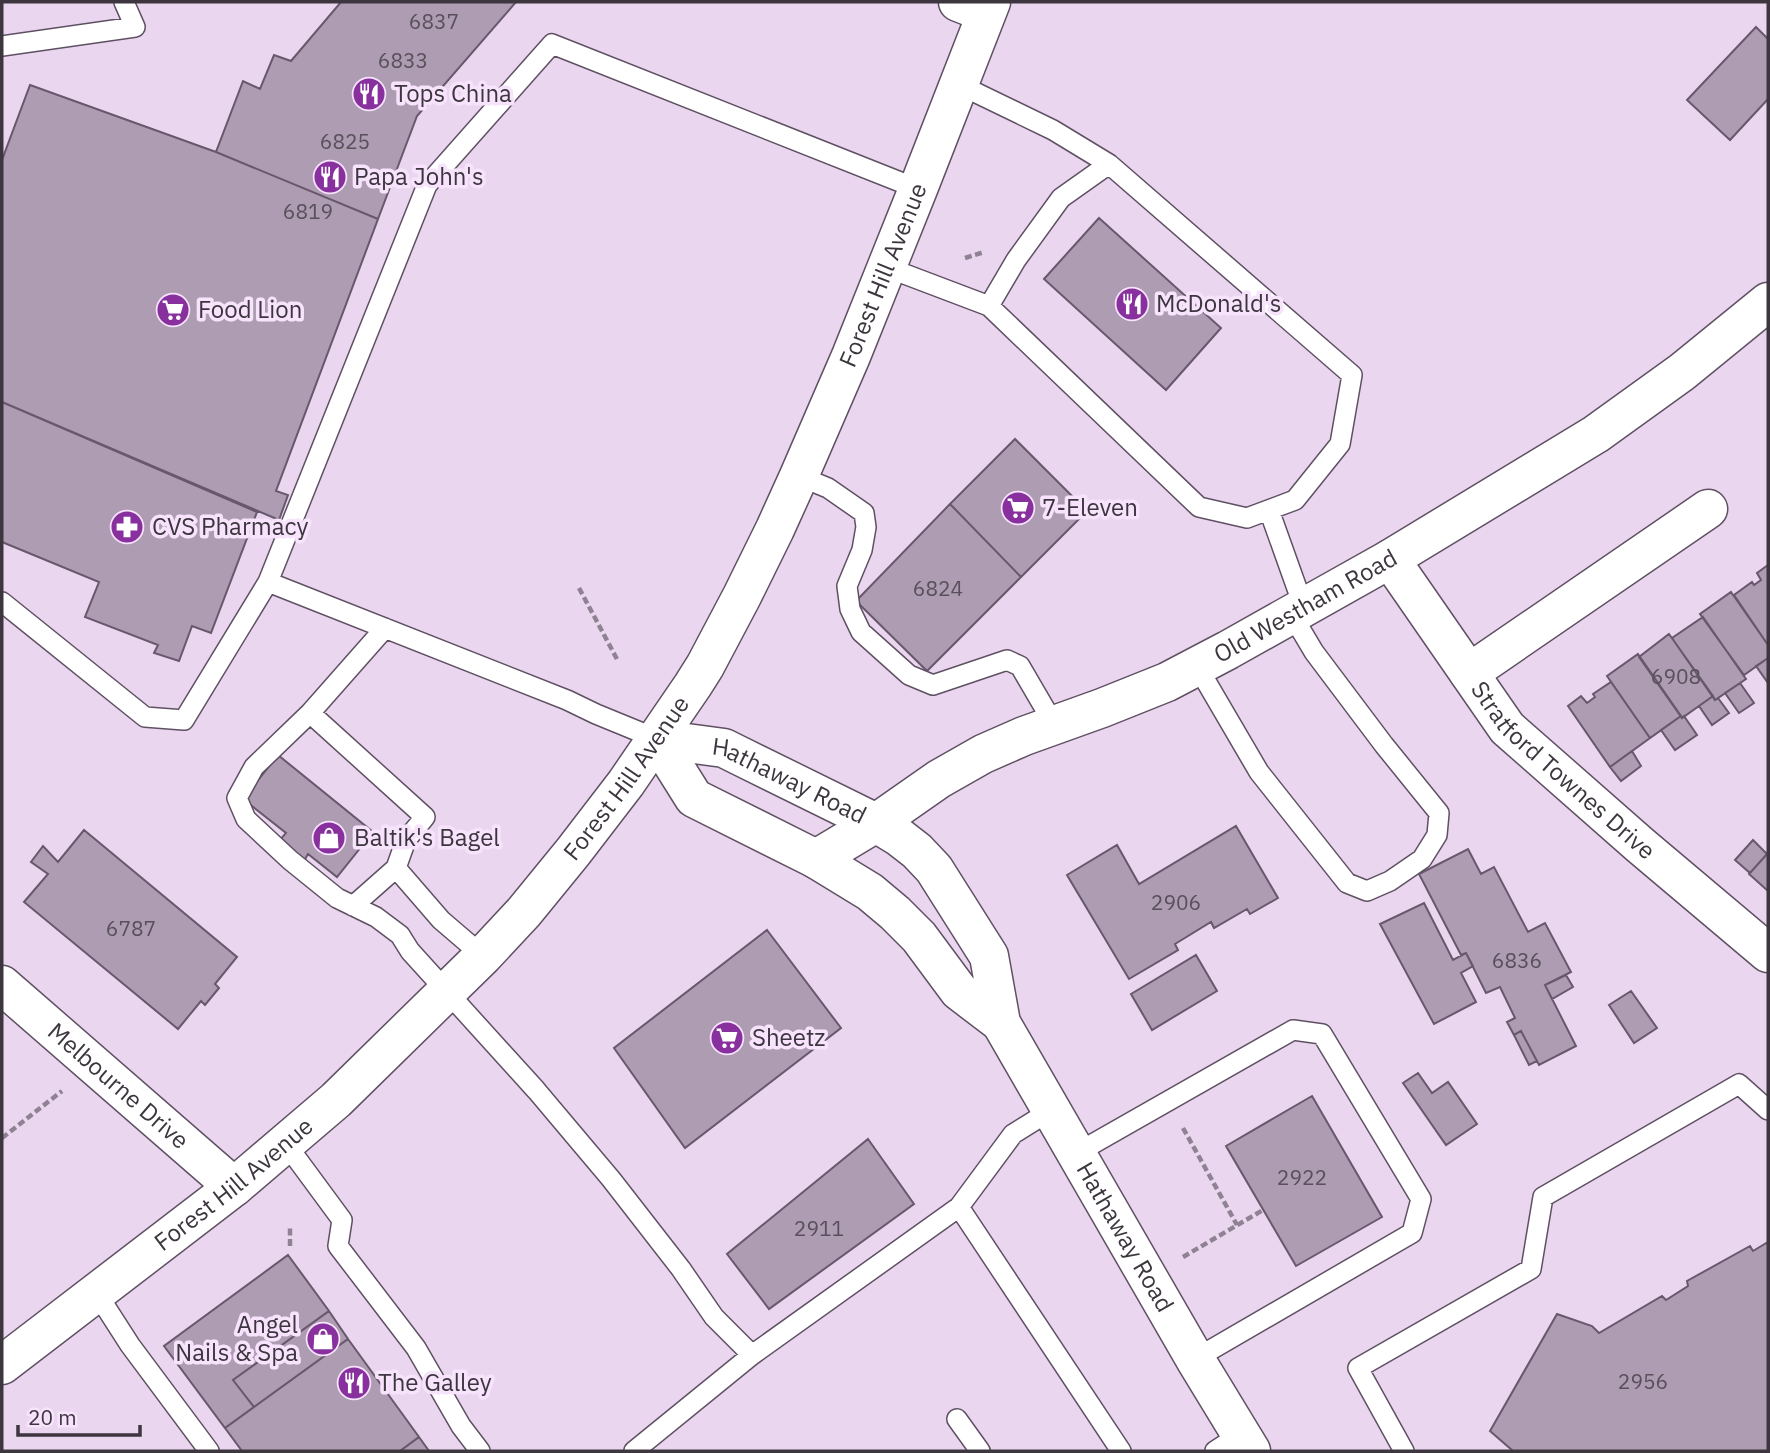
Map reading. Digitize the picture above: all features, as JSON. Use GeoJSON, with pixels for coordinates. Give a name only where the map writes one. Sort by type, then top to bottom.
{"type":"FeatureCollection","features":[{"type":"Feature","properties":{"kind":"street","name":"Forest Hill Avenue"},"geometry":{"type":"LineString","coordinates":[[2,1365],[234,1187],[336,1100],[448,992],[524,912],[626,783],[705,666],[742,596],[799,476],[918,189],[958,84],[978,6]]}},
{"type":"Feature","properties":{"kind":"street","name":"Old Westham Road"},"geometry":{"type":"LineString","coordinates":[[816,859],[876,823],[939,779],[983,754],[1167,682],[1390,559],[1596,434],[1682,372],[1768,303]]}},
{"type":"Feature","properties":{"kind":"street"},"geometry":{"type":"LineString","coordinates":[[1469,673],[1708,509]]}},
{"type":"Feature","properties":{"kind":"street","name":"Stratford Townes Drive"},"geometry":{"type":"LineString","coordinates":[[1390,559],[1507,728],[1768,953]]}},
{"type":"Feature","properties":{"kind":"street","name":"Hathaway Road"},"geometry":{"type":"LineString","coordinates":[[657,739],[724,748],[876,823],[900,837],[934,869],[989,956],[1001,1023],[1195,1359],[1235,1445]]}},
{"type":"Feature","properties":{"kind":"street","name":"Hathaway Road"},"geometry":{"type":"LineString","coordinates":[[657,739],[694,798],[816,859],[870,892],[919,937],[960,991],[1001,1023]]}},
{"type":"Feature","properties":{"kind":"street","name":"Melbourne Drive"},"geometry":{"type":"LineString","coordinates":[[2,985],[234,1187]]}},
{"type":"Feature","properties":{"kind":"lane"},"geometry":{"type":"LineString","coordinates":[[2,46],[135,27],[124,2]]}},
{"type":"Feature","properties":{"kind":"lane"},"geometry":{"type":"LineString","coordinates":[[2,602],[145,717],[184,720],[268,582],[428,185],[552,44],[918,189]]}},
{"type":"Feature","properties":{"kind":"lane"},"geometry":{"type":"LineString","coordinates":[[886,267],[989,306],[1199,507],[1247,518],[1295,500],[1340,444],[1352,375],[1109,164],[1053,130],[958,84]]}},
{"type":"Feature","properties":{"kind":"lane"},"geometry":{"type":"LineString","coordinates":[[989,306],[1016,260],[1061,198],[1109,164]]}},
{"type":"Feature","properties":{"kind":"lane"},"geometry":{"type":"LineString","coordinates":[[799,476],[828,488],[864,513],[866,527],[862,550],[847,586],[850,608],[861,632],[909,675],[933,685],[1007,660],[1020,666],[1055,726]]}},
{"type":"Feature","properties":{"kind":"lane"},"geometry":{"type":"LineString","coordinates":[[1197,666],[1259,772],[1347,883],[1367,891],[1390,881],[1422,859],[1437,835],[1439,813],[1314,652],[1298,611],[1269,510]]}},
{"type":"Feature","properties":{"kind":"lane"},"geometry":{"type":"LineString","coordinates":[[268,582],[567,699],[657,739]]}},
{"type":"Feature","properties":{"kind":"lane"},"geometry":{"type":"LineString","coordinates":[[384,628],[310,713],[254,767],[237,798],[246,819],[290,860],[337,898],[376,917],[400,934],[410,951],[586,1149],[681,1269],[714,1317],[752,1355]]}},
{"type":"Feature","properties":{"kind":"lane"},"geometry":{"type":"LineString","coordinates":[[310,713],[425,817],[406,840],[396,868],[353,906]]}},
{"type":"Feature","properties":{"kind":"lane"},"geometry":{"type":"LineString","coordinates":[[396,868],[440,920],[483,956]]}},
{"type":"Feature","properties":{"kind":"lane"},"geometry":{"type":"LineString","coordinates":[[1075,1154],[1293,1031],[1322,1034],[1421,1199],[1412,1233],[1195,1359]]}},
{"type":"Feature","properties":{"kind":"lane"},"geometry":{"type":"LineString","coordinates":[[1404,1451],[1358,1368],[1531,1269],[1544,1197],[1739,1084],[1768,1110]]}},
{"type":"Feature","properties":{"kind":"lane"},"geometry":{"type":"LineString","coordinates":[[634,1451],[752,1355],[959,1207],[1013,1134],[1050,1111]]}},
{"type":"Feature","properties":{"kind":"lane"},"geometry":{"type":"LineString","coordinates":[[286,1144],[342,1220],[338,1246],[416,1348],[461,1426],[480,1451]]}},
{"type":"Feature","properties":{"kind":"lane"},"geometry":{"type":"LineString","coordinates":[[959,1207],[1121,1451]]}},
{"type":"Feature","properties":{"kind":"lane"},"geometry":{"type":"LineString","coordinates":[[96,1292],[131,1345],[209,1451]]}},
{"type":"Feature","properties":{"kind":"lane"},"geometry":{"type":"LineString","coordinates":[[957,1419],[980,1451]]}},
{"type":"Feature","properties":{"kind":"path"},"geometry":{"type":"LineString","coordinates":[[579,588],[618,661]]}},
{"type":"Feature","properties":{"kind":"path"},"geometry":{"type":"LineString","coordinates":[[2,1138],[94,1066]]}},
{"type":"Feature","properties":{"kind":"path"},"geometry":{"type":"LineString","coordinates":[[1168,1101],[1237,1225]]}},
{"type":"Feature","properties":{"kind":"path"},"geometry":{"type":"LineString","coordinates":[[1148,1278],[1264,1210]]}},
{"type":"Feature","properties":{"kind":"path"},"geometry":{"type":"LineString","coordinates":[[290,1225],[290,1246]]}},
{"type":"Feature","properties":{"kind":"building"},"geometry":{"type":"Polygon","coordinates":[[[341,2],[516,2],[417,116],[378,219],[216,152],[243,81],[260,89],[274,55],[291,61],[341,2]]]}},
{"type":"Feature","properties":{"kind":"building"},"geometry":{"type":"Polygon","coordinates":[[[1756,27],[1768,39],[1768,99],[1730,140],[1687,100],[1756,27]]]}},
{"type":"Feature","properties":{"kind":"building","name":"Food Lion"},"geometry":{"type":"Polygon","coordinates":[[[30,85],[216,152],[378,219],[276,491],[288,495],[279,520],[2,402],[2,160],[30,85]]]}},
{"type":"Feature","properties":{"kind":"building","name":"McDonald's"},"geometry":{"type":"Polygon","coordinates":[[[1099,218],[1221,328],[1166,390],[1044,279],[1099,218]]]}},
{"type":"Feature","properties":{"kind":"building","name":"CVS Pharmacy"},"geometry":{"type":"Polygon","coordinates":[[[2,402],[257,512],[211,633],[192,626],[179,661],[154,653],[158,645],[85,617],[99,582],[2,542],[2,402]]]}},
{"type":"Feature","properties":{"kind":"building","name":"7-Eleven"},"geometry":{"type":"Polygon","coordinates":[[[1015,439],[1087,511],[1021,577],[950,504],[1015,439]]]}},
{"type":"Feature","properties":{"kind":"building","name":"7-Eleven"},"geometry":{"type":"Polygon","coordinates":[[[950,504],[1021,577],[927,671],[856,601],[950,504]]]}},
{"type":"Feature","properties":{"kind":"building"},"geometry":{"type":"Polygon","coordinates":[[[1768,565],[1768,645],[1734,595],[1752,582],[1754,585],[1761,580],[1757,573],[1768,565]]]}},
{"type":"Feature","properties":{"kind":"building"},"geometry":{"type":"Polygon","coordinates":[[[1731,592],[1768,645],[1768,658],[1744,675],[1700,614],[1731,592]]]}},
{"type":"Feature","properties":{"kind":"building"},"geometry":{"type":"Polygon","coordinates":[[[1703,617],[1746,679],[1715,700],[1672,638],[1703,617]]]}},
{"type":"Feature","properties":{"kind":"building"},"geometry":{"type":"Polygon","coordinates":[[[1669,634],[1713,696],[1682,718],[1639,657],[1669,634]]]}},
{"type":"Feature","properties":{"kind":"building"},"geometry":{"type":"Polygon","coordinates":[[[1638,654],[1681,716],[1650,738],[1607,676],[1638,654]]]}},
{"type":"Feature","properties":{"kind":"building"},"geometry":{"type":"Polygon","coordinates":[[[1768,658],[1768,683],[1756,666],[1768,658]]]}},
{"type":"Feature","properties":{"kind":"building"},"geometry":{"type":"Polygon","coordinates":[[[1611,682],[1650,738],[1610,767],[1568,706],[1581,696],[1587,703],[1595,697],[1593,694],[1611,682]]]}},
{"type":"Feature","properties":{"kind":"building"},"geometry":{"type":"Polygon","coordinates":[[[1740,683],[1754,703],[1739,713],[1725,693],[1740,683]]]}},
{"type":"Feature","properties":{"kind":"building"},"geometry":{"type":"Polygon","coordinates":[[[1713,696],[1715,700],[1718,698],[1729,713],[1712,725],[1699,706],[1713,696]]]}},
{"type":"Feature","properties":{"kind":"building"},"geometry":{"type":"Polygon","coordinates":[[[1684,716],[1697,735],[1675,750],[1661,730],[1684,716]]]}},
{"type":"Feature","properties":{"kind":"building"},"geometry":{"type":"Polygon","coordinates":[[[1632,751],[1641,766],[1621,781],[1610,767],[1632,751]]]}},
{"type":"Feature","properties":{"kind":"building"},"geometry":{"type":"Polygon","coordinates":[[[278,755],[373,832],[337,877],[308,854],[304,861],[279,841],[286,833],[243,799],[278,755]]]}},
{"type":"Feature","properties":{"kind":"building"},"geometry":{"type":"Polygon","coordinates":[[[1236,826],[1278,898],[1250,914],[1247,909],[1214,928],[1211,922],[1175,944],[1178,950],[1129,979],[1067,875],[1117,845],[1139,884],[1236,826]]]}},
{"type":"Feature","properties":{"kind":"building"},"geometry":{"type":"Polygon","coordinates":[[[84,830],[237,957],[215,984],[219,988],[205,1005],[201,1001],[178,1029],[24,902],[48,874],[31,862],[43,846],[58,862],[84,830]]]}},
{"type":"Feature","properties":{"kind":"building"},"geometry":{"type":"Polygon","coordinates":[[[1753,840],[1767,854],[1750,873],[1735,860],[1753,840]]]}},
{"type":"Feature","properties":{"kind":"building"},"geometry":{"type":"Polygon","coordinates":[[[1468,849],[1481,874],[1494,867],[1528,932],[1545,923],[1571,972],[1545,985],[1576,1046],[1539,1065],[1521,1031],[1514,1035],[1507,1022],[1515,1018],[1500,987],[1486,993],[1466,953],[1461,955],[1419,874],[1468,849]]]}},
{"type":"Feature","properties":{"kind":"building"},"geometry":{"type":"Polygon","coordinates":[[[1768,853],[1768,891],[1749,874],[1768,853]]]}},
{"type":"Feature","properties":{"kind":"building"},"geometry":{"type":"Polygon","coordinates":[[[1424,903],[1453,960],[1466,953],[1473,966],[1461,973],[1476,1002],[1434,1024],[1380,924],[1424,903]]]}},
{"type":"Feature","properties":{"kind":"building","name":"Sheetz"},"geometry":{"type":"Polygon","coordinates":[[[767,930],[841,1028],[685,1148],[614,1048],[767,930]]]}},
{"type":"Feature","properties":{"kind":"building"},"geometry":{"type":"Polygon","coordinates":[[[1196,955],[1217,991],[1152,1030],[1131,994],[1196,955]]]}},
{"type":"Feature","properties":{"kind":"building"},"geometry":{"type":"Polygon","coordinates":[[[1566,975],[1573,987],[1552,999],[1545,985],[1566,975]]]}},
{"type":"Feature","properties":{"kind":"building"},"geometry":{"type":"Polygon","coordinates":[[[1631,991],[1657,1028],[1634,1043],[1609,1005],[1631,991]]]}},
{"type":"Feature","properties":{"kind":"building"},"geometry":{"type":"Polygon","coordinates":[[[1521,1031],[1537,1061],[1529,1065],[1514,1035],[1521,1031]]]}},
{"type":"Feature","properties":{"kind":"building"},"geometry":{"type":"Polygon","coordinates":[[[1418,1073],[1432,1093],[1448,1082],[1477,1124],[1446,1145],[1403,1083],[1418,1073]]]}},
{"type":"Feature","properties":{"kind":"building"},"geometry":{"type":"Polygon","coordinates":[[[1312,1096],[1382,1217],[1296,1266],[1226,1146],[1312,1096]]]}},
{"type":"Feature","properties":{"kind":"building"},"geometry":{"type":"Polygon","coordinates":[[[868,1139],[914,1204],[769,1309],[727,1254],[868,1139]]]}},
{"type":"Feature","properties":{"kind":"building"},"geometry":{"type":"Polygon","coordinates":[[[1768,1242],[1768,1451],[1513,1451],[1490,1431],[1557,1314],[1592,1326],[1599,1333],[1662,1296],[1666,1300],[1688,1286],[1687,1281],[1750,1246],[1753,1251],[1768,1242]]]}},
{"type":"Feature","properties":{"kind":"building"},"geometry":{"type":"Polygon","coordinates":[[[288,1255],[329,1311],[233,1380],[254,1407],[225,1428],[164,1346],[288,1255]]]}},
{"type":"Feature","properties":{"kind":"building"},"geometry":{"type":"Polygon","coordinates":[[[329,1311],[348,1339],[254,1407],[233,1380],[329,1311]]]}},
{"type":"Feature","properties":{"kind":"building"},"geometry":{"type":"Polygon","coordinates":[[[348,1339],[419,1437],[400,1451],[242,1451],[225,1428],[348,1339]]]}},
{"type":"Feature","properties":{"kind":"building"},"geometry":{"type":"Polygon","coordinates":[[[419,1437],[429,1451],[400,1451],[419,1437]]]}},
{"type":"Feature","properties":{"kind":"place","name":"Tops China"},"geometry":{"type":"Point","coordinates":[369,94]}},
{"type":"Feature","properties":{"kind":"place","name":"Papa John's"},"geometry":{"type":"Point","coordinates":[330,177]}},
{"type":"Feature","properties":{"kind":"place","name":"McDonald's"},"geometry":{"type":"Point","coordinates":[1132,304]}},
{"type":"Feature","properties":{"kind":"place","name":"Food Lion"},"geometry":{"type":"Point","coordinates":[173,310]}},
{"type":"Feature","properties":{"kind":"place","name":"7-Eleven"},"geometry":{"type":"Point","coordinates":[1018,508]}},
{"type":"Feature","properties":{"kind":"place","name":"CVS Pharmacy"},"geometry":{"type":"Point","coordinates":[127,527]}},
{"type":"Feature","properties":{"kind":"place","name":"Baltik's Bagel"},"geometry":{"type":"Point","coordinates":[329,838]}},
{"type":"Feature","properties":{"kind":"place","name":"Sheetz"},"geometry":{"type":"Point","coordinates":[727,1038]}},
{"type":"Feature","properties":{"kind":"place","name":"Angel Nails & Spa"},"geometry":{"type":"Point","coordinates":[323,1339]}},
{"type":"Feature","properties":{"kind":"place","name":"The Galley"},"geometry":{"type":"Point","coordinates":[354,1383]}}]}
